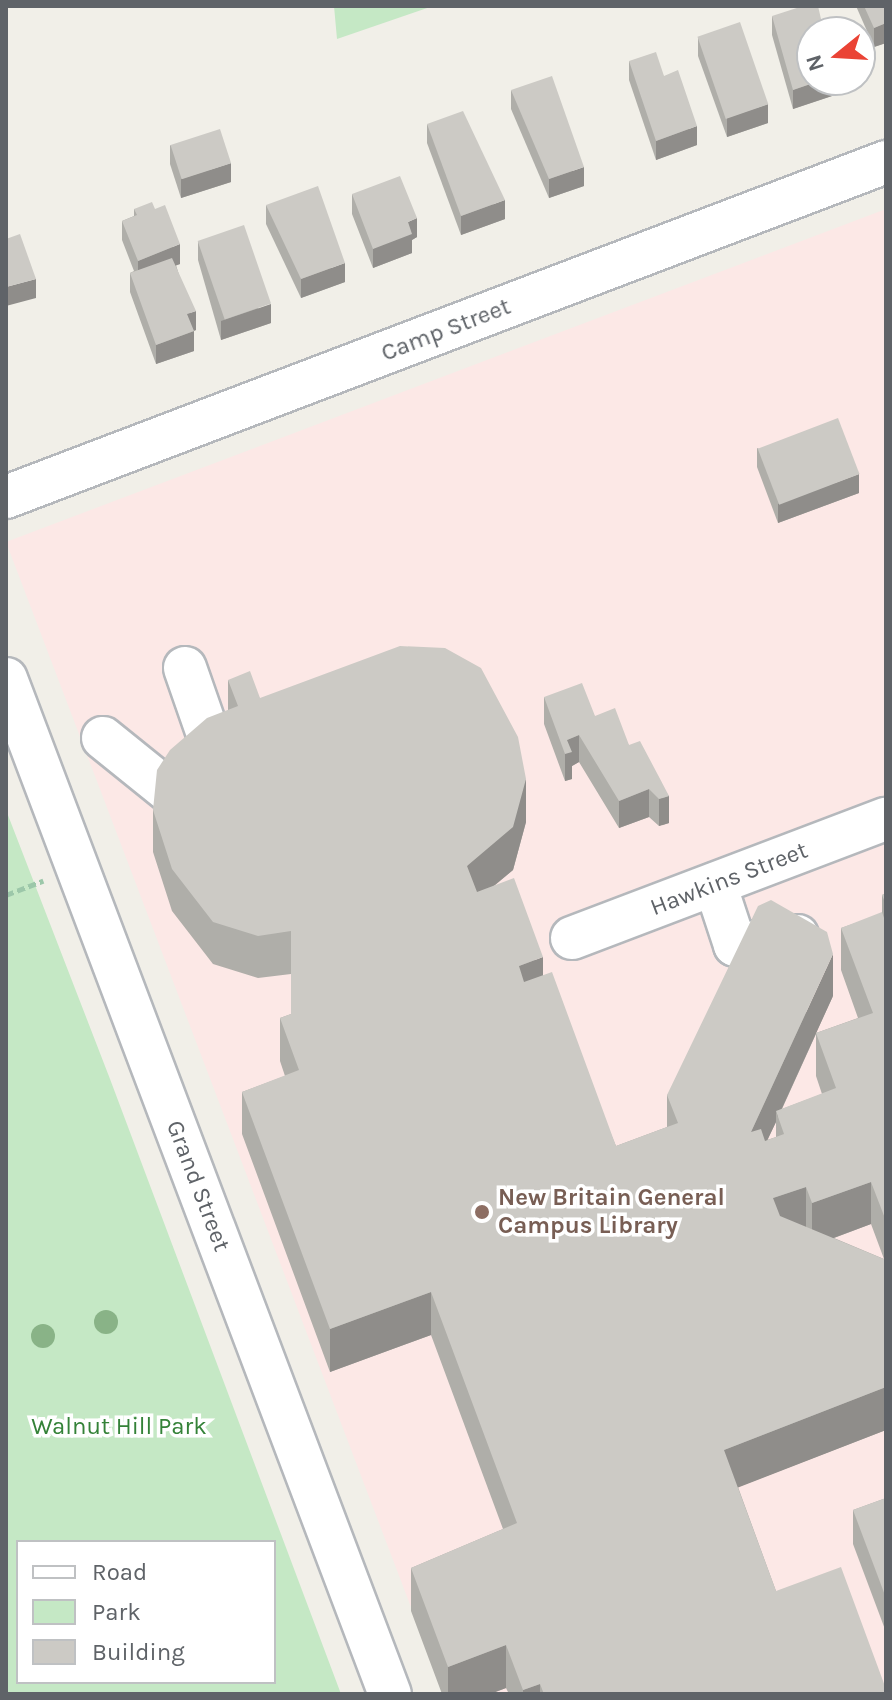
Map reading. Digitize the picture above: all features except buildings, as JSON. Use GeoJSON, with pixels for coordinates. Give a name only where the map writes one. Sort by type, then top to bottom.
{"type":"FeatureCollection","features":[{"type":"Feature","properties":{"kind":"street","name":"Camp Street"},"geometry":{"type":"LineString","coordinates":[[6,497],[886,162]]}},
{"type":"Feature","properties":{"kind":"street"},"geometry":{"type":"LineString","coordinates":[[185,668],[216,757]]}},
{"type":"Feature","properties":{"kind":"street","name":"Grand Street"},"geometry":{"type":"LineString","coordinates":[[6,679],[390,1694]]}},
{"type":"Feature","properties":{"kind":"street"},"geometry":{"type":"LineString","coordinates":[[103,738],[170,792]]}},
{"type":"Feature","properties":{"kind":"street","name":"Hawkins Street"},"geometry":{"type":"LineString","coordinates":[[572,938],[886,819]]}},
{"type":"Feature","properties":{"kind":"street"},"geometry":{"type":"LineString","coordinates":[[715,884],[735,945],[826,932]]}},
{"type":"Feature","properties":{"kind":"shaded area"},"geometry":{"type":"Polygon","coordinates":[[[886,209],[886,1694],[444,1694],[6,542],[886,209]]]}},
{"type":"Feature","properties":{"kind":"green space"},"geometry":{"type":"Polygon","coordinates":[[[334,6],[433,6],[337,39],[334,6]]]}},
{"type":"Feature","properties":{"kind":"green space","name":"Walnut Hill Park"},"geometry":{"type":"Polygon","coordinates":[[[6,810],[110,1079],[341,1694],[6,1694],[6,810]]]}},
{"type":"Feature","properties":{"kind":"place","name":"New Britain General Campus Library"},"geometry":{"type":"Point","coordinates":[482,1212]}}]}
